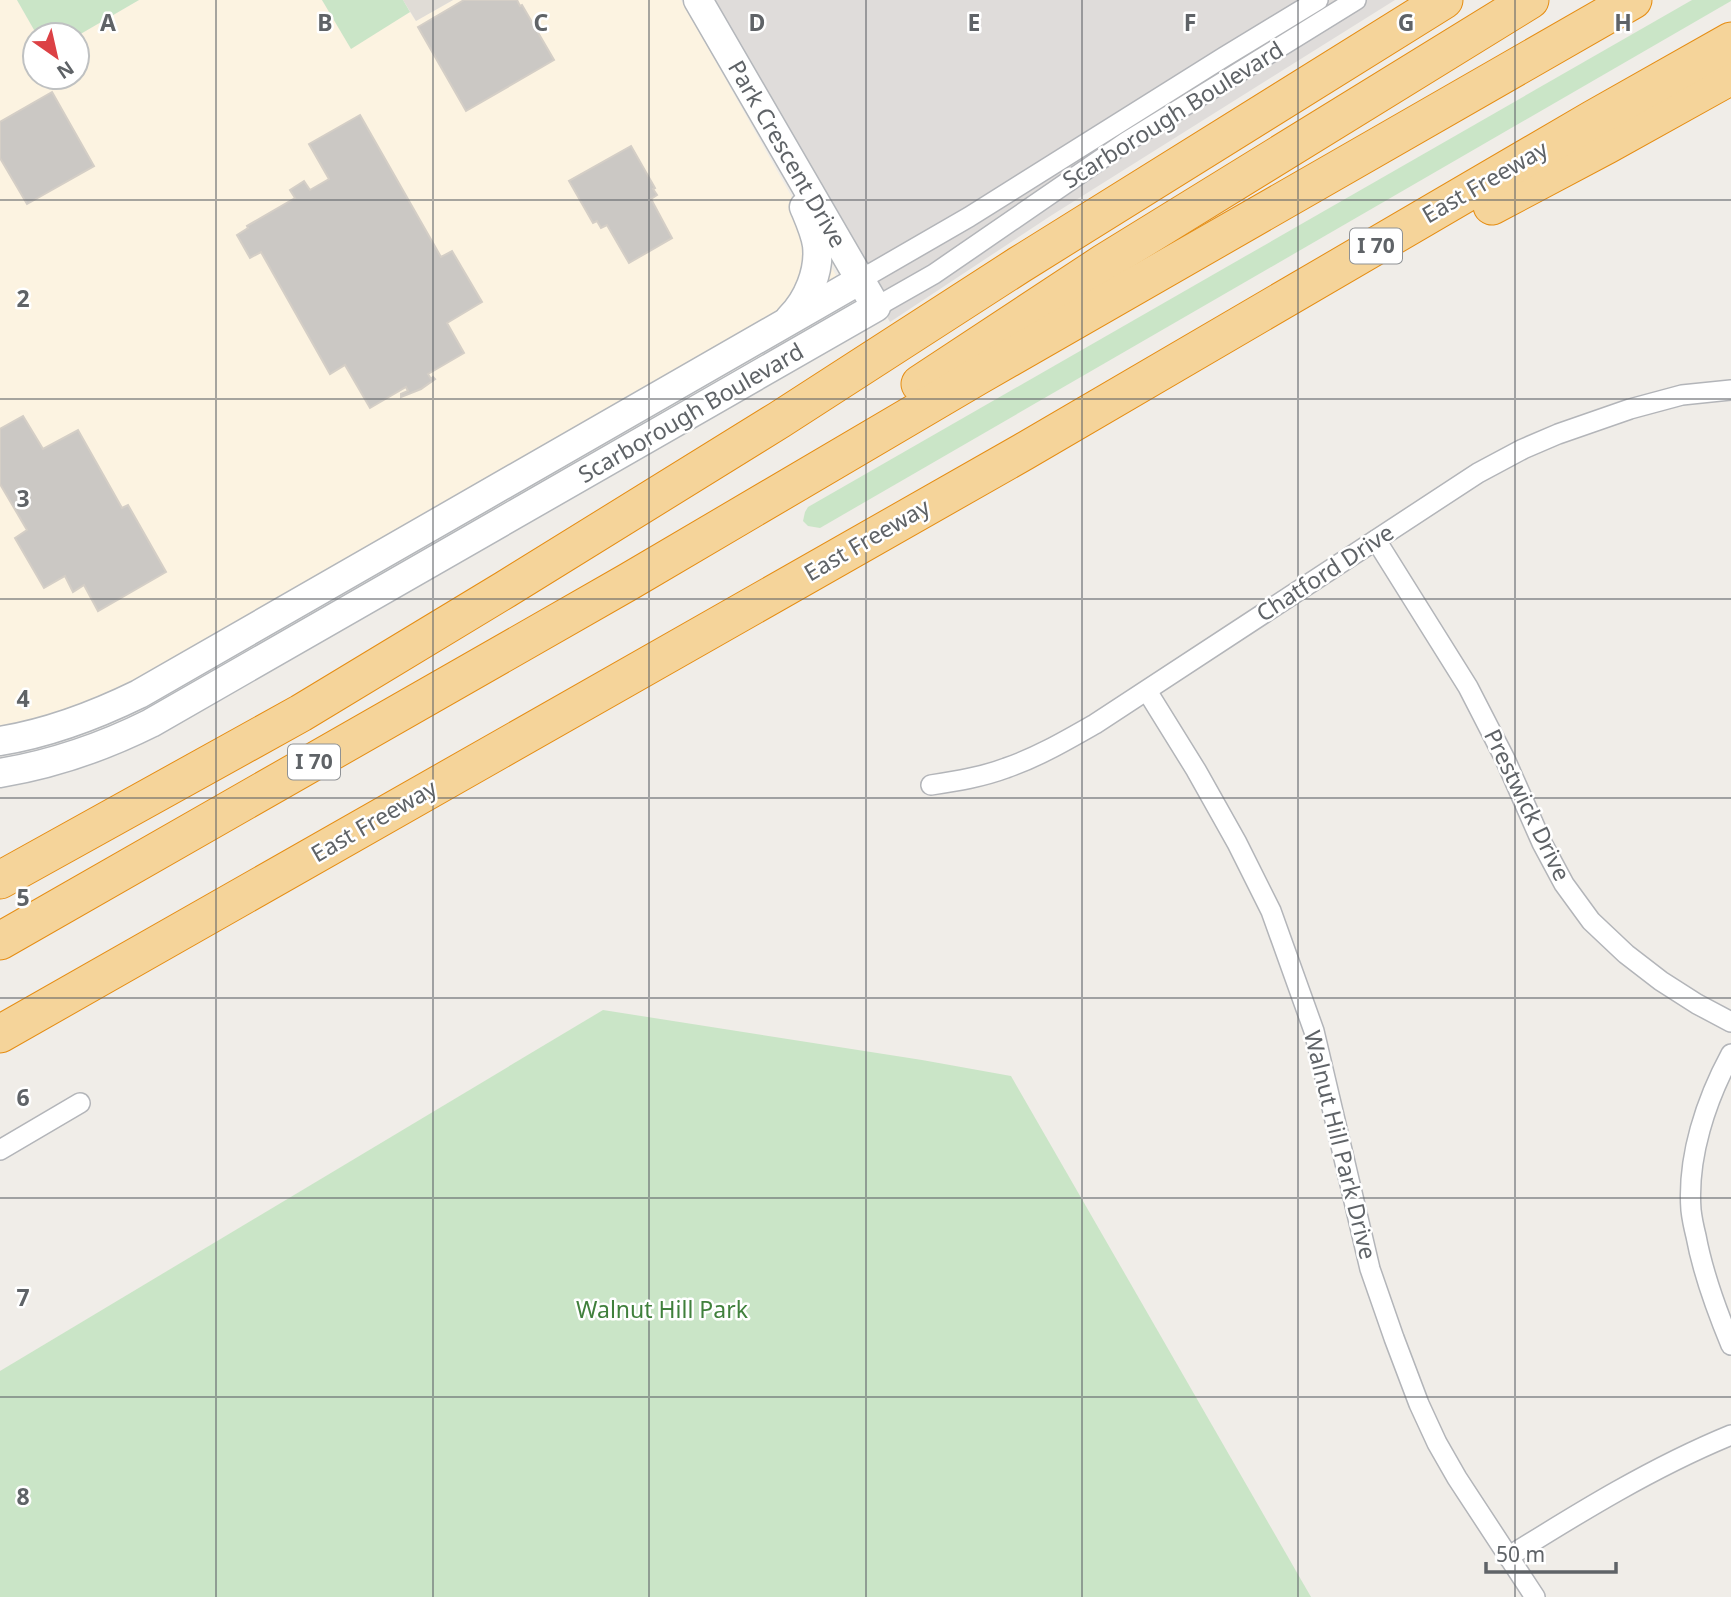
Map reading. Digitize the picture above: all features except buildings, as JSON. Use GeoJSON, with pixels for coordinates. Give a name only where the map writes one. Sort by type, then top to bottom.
{"type":"FeatureCollection","features":[{"type":"Feature","properties":{"kind":"highway"},"geometry":{"type":"LineString","coordinates":[[0,880],[301,713],[530,574],[1444,0]]}},
{"type":"Feature","properties":{"kind":"highway"},"geometry":{"type":"LineString","coordinates":[[842,378],[1257,144],[1485,0]]}},
{"type":"Feature","properties":{"kind":"highway"},"geometry":{"type":"LineString","coordinates":[[772,496],[839,435],[1105,262],[1530,0]]}},
{"type":"Feature","properties":{"kind":"highway","name":"I 70"},"geometry":{"type":"LineString","coordinates":[[0,941],[616,589],[772,496],[1633,0]]}},
{"type":"Feature","properties":{"kind":"highway","name":"East Freeway"},"geometry":{"type":"LineString","coordinates":[[0,1034],[1023,452],[1731,41]]}},
{"type":"Feature","properties":{"kind":"highway"},"geometry":{"type":"LineString","coordinates":[[1023,452],[1595,151],[1731,76]]}},
{"type":"Feature","properties":{"kind":"street","name":"Park Crescent Drive"},"geometry":{"type":"LineString","coordinates":[[698,0],[876,307]]}},
{"type":"Feature","properties":{"kind":"street","name":"Scarborough Boulevard"},"geometry":{"type":"LineString","coordinates":[[0,741],[43,732],[80,720],[139,694],[969,217],[1318,0]]}},
{"type":"Feature","properties":{"kind":"street","name":"Scarborough Boulevard"},"geometry":{"type":"LineString","coordinates":[[0,773],[72,756],[151,723],[934,274],[1126,142],[1356,0]]}},
{"type":"Feature","properties":{"kind":"street"},"geometry":{"type":"LineString","coordinates":[[778,139],[817,246],[816,269],[809,290],[787,322]]}},
{"type":"Feature","properties":{"kind":"street","name":"Chatford Drive"},"geometry":{"type":"LineString","coordinates":[[931,785],[969,779],[1007,768],[1053,748],[1147,691],[1478,473],[1523,449],[1630,409],[1682,396],[1731,390]]}},
{"type":"Feature","properties":{"kind":"street","name":"Prestwick Drive"},"geometry":{"type":"LineString","coordinates":[[1376,540],[1468,687],[1505,759],[1542,843],[1564,884],[1591,921],[1626,954],[1661,981],[1731,1022]]}},
{"type":"Feature","properties":{"kind":"street","name":"Walnut Hill Park Drive"},"geometry":{"type":"LineString","coordinates":[[1147,691],[1196,769],[1271,911],[1314,1031],[1370,1269],[1419,1404],[1457,1478],[1535,1597]]}},
{"type":"Feature","properties":{"kind":"street"},"geometry":{"type":"LineString","coordinates":[[1731,1054],[1710,1099],[1699,1135],[1692,1176],[1691,1210],[1708,1287],[1731,1345]]}},
{"type":"Feature","properties":{"kind":"street"},"geometry":{"type":"LineString","coordinates":[[0,1150],[80,1103]]}},
{"type":"Feature","properties":{"kind":"street"},"geometry":{"type":"LineString","coordinates":[[1508,1557],[1576,1514],[1704,1446],[1731,1435]]}},
{"type":"Feature","properties":{"kind":"shaded area"},"geometry":{"type":"Polygon","coordinates":[[[0,0],[17,0],[29,21],[21,21],[21,91],[91,91],[91,28],[139,0],[322,0],[351,48],[410,12],[416,21],[453,0],[681,0],[838,279],[92,706],[0,732],[0,0]]]}},
{"type":"Feature","properties":{"kind":"shaded area"},"geometry":{"type":"Polygon","coordinates":[[[403,0],[453,0],[416,21],[403,0]]]}},
{"type":"Feature","properties":{"kind":"shaded area"},"geometry":{"type":"Polygon","coordinates":[[[711,0],[1395,0],[1052,215],[890,322],[711,0]]]}},
{"type":"Feature","properties":{"kind":"green space"},"geometry":{"type":"Polygon","coordinates":[[[17,0],[139,0],[91,28],[91,21],[29,21],[17,0]]]}},
{"type":"Feature","properties":{"kind":"green space"},"geometry":{"type":"Polygon","coordinates":[[[322,0],[403,0],[410,12],[351,49],[322,0]]]}},
{"type":"Feature","properties":{"kind":"green space"},"geometry":{"type":"Polygon","coordinates":[[[1692,0],[1731,1],[820,528],[808,526],[803,521],[808,507],[1692,0]]]}},
{"type":"Feature","properties":{"kind":"green space","name":"Walnut Hill Park"},"geometry":{"type":"Polygon","coordinates":[[[603,1010],[1011,1076],[1311,1597],[0,1597],[0,1371],[603,1010]]]}}]}
